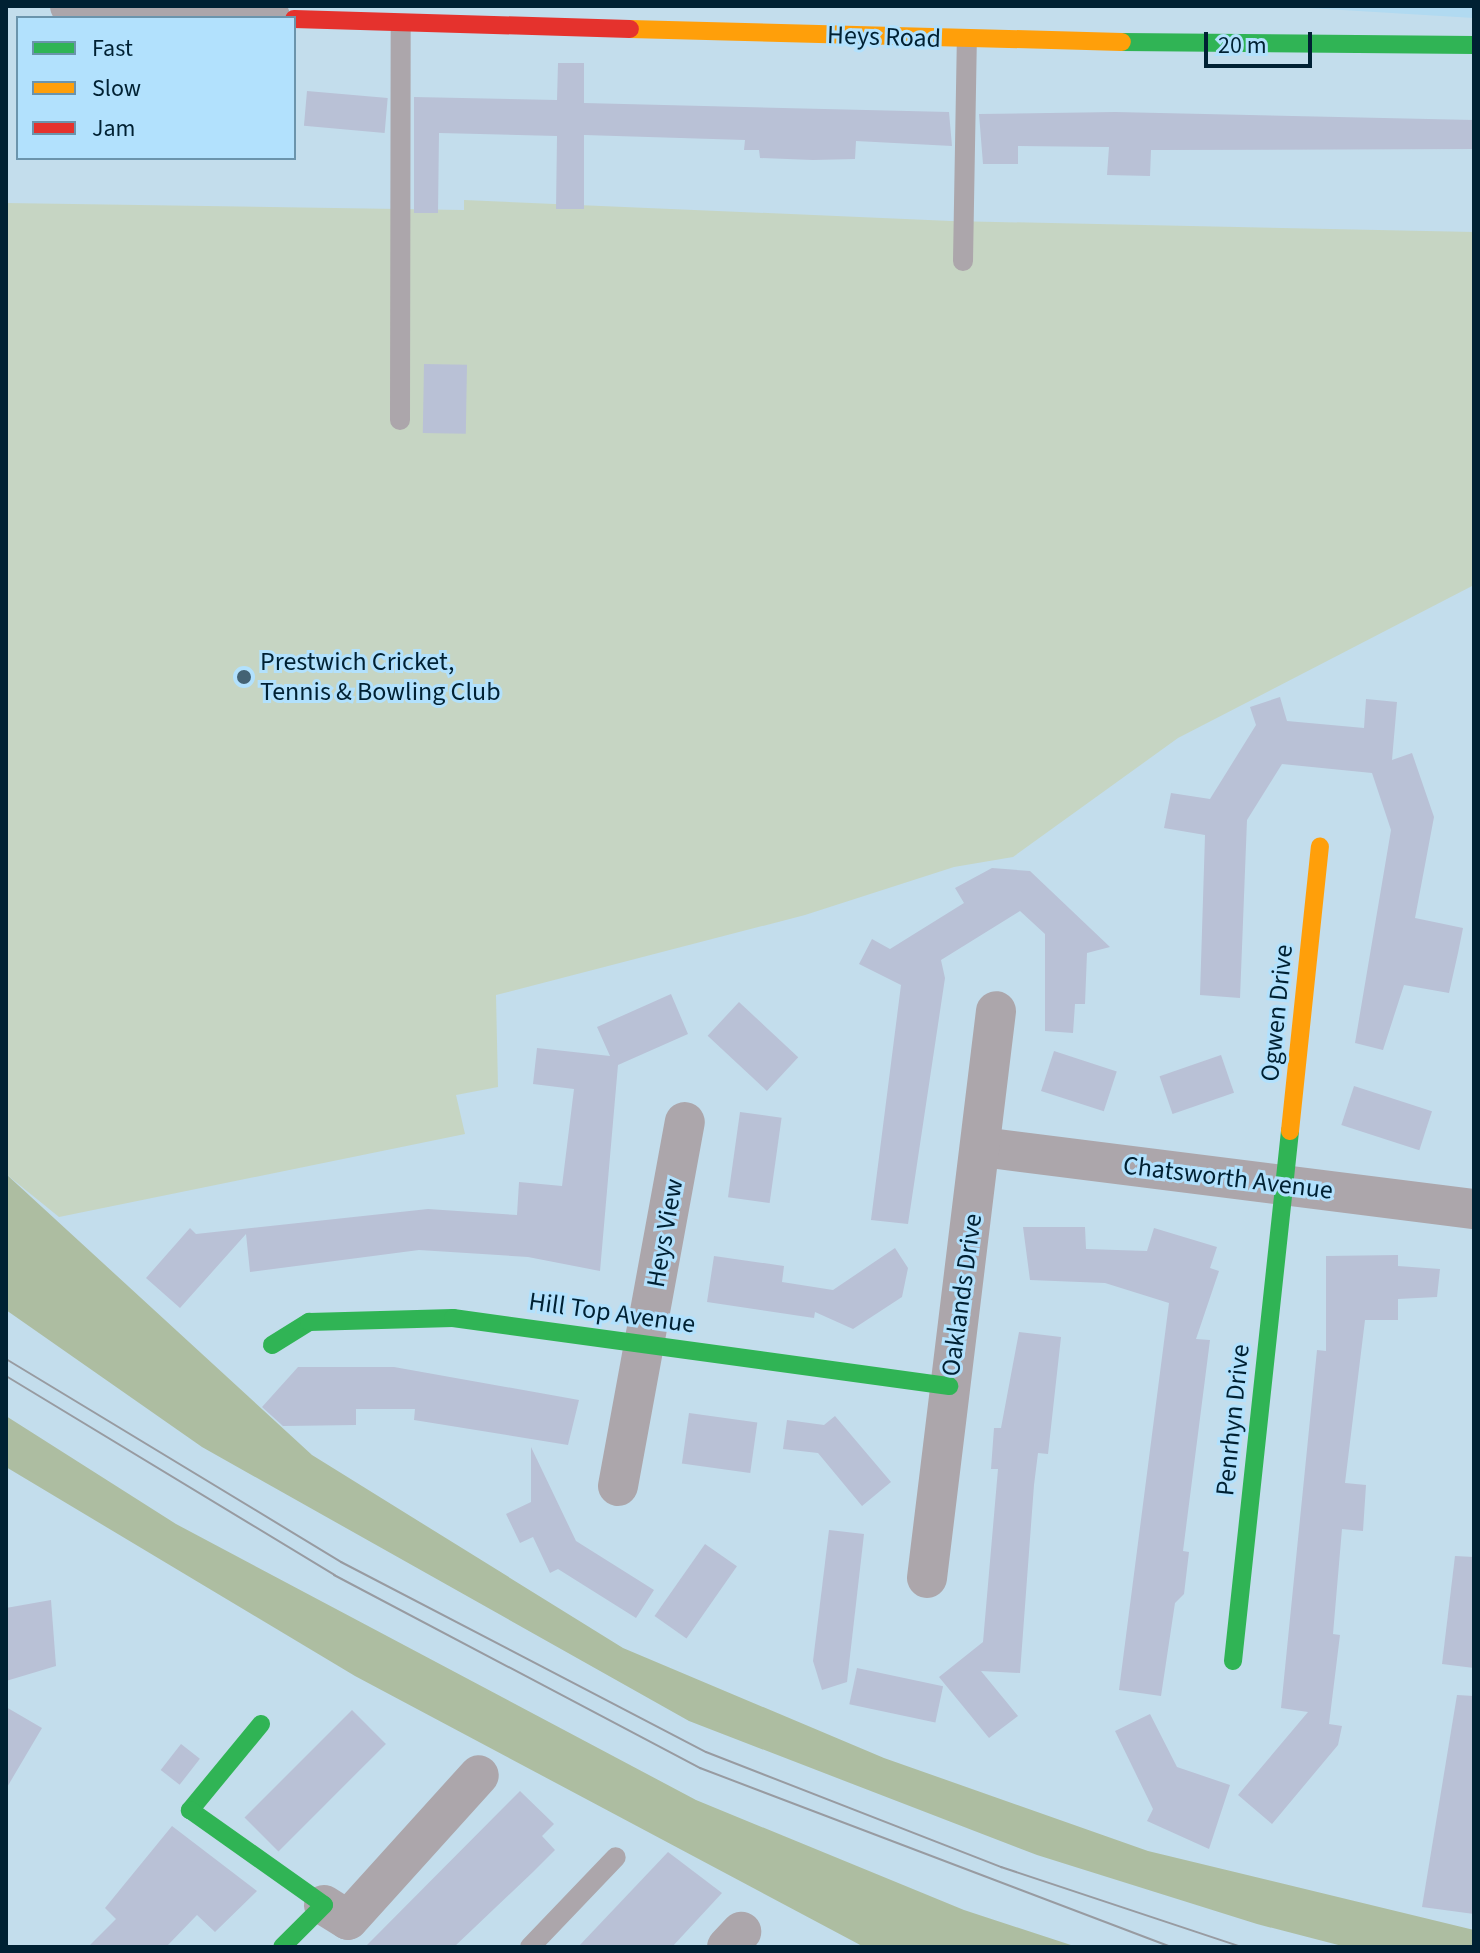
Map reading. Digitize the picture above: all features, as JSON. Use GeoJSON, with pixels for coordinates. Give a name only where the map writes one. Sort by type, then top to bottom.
{"type":"FeatureCollection","features":[{"type":"Feature","properties":{"kind":"street"},"geometry":{"type":"LineString","coordinates":[[70,6],[243,16]]}},
{"type":"Feature","properties":{"kind":"street","name":"Heys Road"},"geometry":{"type":"LineString","coordinates":[[296,19],[401,25],[967,40],[1474,45]]}},
{"type":"Feature","properties":{"kind":"street","name":"Ogwen Drive"},"geometry":{"type":"LineString","coordinates":[[1285,1184],[1320,847]]}},
{"type":"Feature","properties":{"kind":"street","name":"Oaklands Drive"},"geometry":{"type":"LineString","coordinates":[[927,1578],[949,1386],[982,1147],[996,1011]]}},
{"type":"Feature","properties":{"kind":"street","name":"Heys View"},"geometry":{"type":"LineString","coordinates":[[618,1486],[685,1122]]}},
{"type":"Feature","properties":{"kind":"street","name":"Chatsworth Avenue"},"geometry":{"type":"LineString","coordinates":[[982,1147],[1474,1209]]}},
{"type":"Feature","properties":{"kind":"street","name":"Penrhyn Drive"},"geometry":{"type":"LineString","coordinates":[[1233,1661],[1285,1184]]}},
{"type":"Feature","properties":{"kind":"street","name":"Hill Top Avenue"},"geometry":{"type":"LineString","coordinates":[[272,1345],[309,1322],[385,1315],[646,1344],[949,1386]]}},
{"type":"Feature","properties":{"kind":"street"},"geometry":{"type":"LineString","coordinates":[[261,1724],[190,1810],[348,1920],[479,1775]]}},
{"type":"Feature","properties":{"kind":"street"},"geometry":{"type":"LineString","coordinates":[[282,1947],[324,1905]]}},
{"type":"Feature","properties":{"kind":"lane"},"geometry":{"type":"LineString","coordinates":[[773,6],[774,33]]}},
{"type":"Feature","properties":{"kind":"lane"},"geometry":{"type":"LineString","coordinates":[[400,420],[401,25]]}},
{"type":"Feature","properties":{"kind":"lane"},"geometry":{"type":"LineString","coordinates":[[963,261],[967,40]]}},
{"type":"Feature","properties":{"kind":"lane"},"geometry":{"type":"LineString","coordinates":[[530,1947],[616,1857]]}},
{"type":"Feature","properties":{"kind":"shaded area"},"geometry":{"type":"Polygon","coordinates":[[[1276,6],[1474,6],[1474,18],[1276,6]]]}},
{"type":"Feature","properties":{"kind":"green space"},"geometry":{"type":"Polygon","coordinates":[[[464,200],[951,221],[1474,232],[1474,585],[1178,738],[1013,857],[954,867],[805,915],[496,995],[498,1087],[456,1095],[465,1134],[59,1217],[6,1174],[6,203],[464,210],[464,200]]]}},
{"type":"Feature","properties":{"kind":"green space"},"geometry":{"type":"Polygon","coordinates":[[[6,1174],[312,1455],[623,1648],[884,1758],[1148,1851],[1474,1930],[1474,1947],[1346,1947],[1257,1924],[1037,1855],[689,1721],[202,1447],[6,1310],[6,1174]]]}},
{"type":"Feature","properties":{"kind":"green space"},"geometry":{"type":"Polygon","coordinates":[[[6,1416],[176,1524],[696,1800],[964,1910],[1077,1947],[864,1947],[355,1676],[6,1467],[6,1416]]]}},
{"type":"Feature","properties":{"kind":"building"},"geometry":{"type":"Polygon","coordinates":[[[558,63],[584,63],[584,103],[949,112],[952,146],[856,141],[855,159],[813,160],[760,158],[759,150],[744,150],[745,140],[584,135],[584,209],[556,209],[557,136],[439,133],[438,213],[414,213],[414,97],[557,100],[558,63]]]}},
{"type":"Feature","properties":{"kind":"building"},"geometry":{"type":"Polygon","coordinates":[[[307,91],[388,98],[385,133],[304,126],[307,91]]]}},
{"type":"Feature","properties":{"kind":"building"},"geometry":{"type":"Polygon","coordinates":[[[1115,112],[1474,120],[1474,149],[1151,150],[1150,176],[1107,175],[1109,147],[1018,146],[1018,164],[983,164],[979,114],[1115,112]]]}},
{"type":"Feature","properties":{"kind":"building"},"geometry":{"type":"Polygon","coordinates":[[[424,364],[467,365],[466,434],[423,433],[424,364]]]}},
{"type":"Feature","properties":{"kind":"building"},"geometry":{"type":"Polygon","coordinates":[[[1280,697],[1287,721],[1364,728],[1366,699],[1397,702],[1392,760],[1412,753],[1434,817],[1415,918],[1463,928],[1458,953],[1449,993],[1404,985],[1383,1050],[1355,1043],[1391,830],[1372,773],[1282,764],[1247,820],[1240,998],[1200,995],[1205,835],[1164,828],[1171,793],[1210,799],[1256,725],[1250,707],[1280,697]]]}},
{"type":"Feature","properties":{"kind":"building"},"geometry":{"type":"Polygon","coordinates":[[[992,868],[1030,871],[1110,947],[1087,953],[1085,1004],[1075,1004],[1073,1033],[1045,1031],[1045,934],[1020,911],[941,960],[945,978],[908,1224],[871,1220],[901,985],[859,964],[872,939],[890,949],[964,903],[955,888],[992,868]]]}},
{"type":"Feature","properties":{"kind":"building"},"geometry":{"type":"Polygon","coordinates":[[[671,994],[688,1034],[618,1065],[600,1271],[528,1257],[419,1250],[250,1272],[246,1234],[180,1308],[146,1278],[190,1228],[196,1234],[428,1209],[517,1215],[519,1182],[562,1186],[574,1089],[533,1084],[537,1048],[610,1056],[597,1027],[671,994]]]}},
{"type":"Feature","properties":{"kind":"building"},"geometry":{"type":"Polygon","coordinates":[[[739,1002],[798,1057],[767,1091],[708,1036],[739,1002]]]}},
{"type":"Feature","properties":{"kind":"building"},"geometry":{"type":"Polygon","coordinates":[[[1054,1051],[1117,1071],[1104,1111],[1041,1091],[1054,1051]]]}},
{"type":"Feature","properties":{"kind":"building"},"geometry":{"type":"Polygon","coordinates":[[[1221,1055],[1234,1093],[1173,1114],[1160,1076],[1221,1055]]]}},
{"type":"Feature","properties":{"kind":"building"},"geometry":{"type":"Polygon","coordinates":[[[1354,1086],[1432,1111],[1419,1150],[1341,1125],[1354,1086]]]}},
{"type":"Feature","properties":{"kind":"building"},"geometry":{"type":"Polygon","coordinates":[[[740,1112],[782,1118],[770,1203],[728,1197],[740,1112]]]}},
{"type":"Feature","properties":{"kind":"building"},"geometry":{"type":"Polygon","coordinates":[[[1023,1227],[1085,1227],[1086,1249],[1147,1251],[1154,1228],[1217,1247],[1210,1268],[1219,1271],[1196,1339],[1210,1340],[1183,1551],[1189,1552],[1184,1594],[1175,1603],[1161,1696],[1119,1690],[1169,1303],[1105,1283],[1030,1280],[1023,1227]]]}},
{"type":"Feature","properties":{"kind":"building"},"geometry":{"type":"Polygon","coordinates":[[[895,1248],[908,1268],[902,1297],[853,1329],[815,1312],[814,1318],[707,1302],[714,1256],[784,1266],[782,1282],[833,1290],[895,1248]]]}},
{"type":"Feature","properties":{"kind":"building"},"geometry":{"type":"Polygon","coordinates":[[[1398,1255],[1398,1266],[1440,1269],[1437,1297],[1398,1299],[1398,1320],[1365,1320],[1345,1483],[1366,1485],[1363,1531],[1342,1529],[1333,1634],[1340,1635],[1329,1724],[1342,1726],[1338,1745],[1272,1824],[1238,1795],[1308,1712],[1281,1708],[1317,1350],[1326,1351],[1326,1256],[1398,1255]]]}},
{"type":"Feature","properties":{"kind":"building"},"geometry":{"type":"Polygon","coordinates":[[[1019,1332],[1061,1337],[1048,1454],[1038,1453],[1034,1485],[1020,1673],[981,1671],[1018,1716],[989,1738],[939,1677],[983,1642],[998,1469],[991,1469],[994,1428],[1001,1428],[1019,1332]]]}},
{"type":"Feature","properties":{"kind":"building"},"geometry":{"type":"Polygon","coordinates":[[[298,1367],[394,1367],[579,1400],[568,1445],[414,1420],[415,1409],[356,1409],[356,1425],[283,1426],[262,1407],[298,1367]]]}},
{"type":"Feature","properties":{"kind":"building"},"geometry":{"type":"Polygon","coordinates":[[[689,1413],[757,1423],[750,1473],[682,1464],[689,1413]]]}},
{"type":"Feature","properties":{"kind":"building"},"geometry":{"type":"Polygon","coordinates":[[[835,1416],[891,1482],[862,1506],[818,1453],[783,1449],[787,1420],[824,1425],[835,1416]]]}},
{"type":"Feature","properties":{"kind":"building"},"geometry":{"type":"Polygon","coordinates":[[[531,1447],[576,1541],[654,1590],[636,1618],[558,1569],[550,1573],[533,1537],[520,1543],[506,1514],[531,1502],[531,1447]]]}},
{"type":"Feature","properties":{"kind":"building"},"geometry":{"type":"Polygon","coordinates":[[[829,1530],[864,1534],[847,1682],[822,1690],[813,1661],[829,1530]]]}},
{"type":"Feature","properties":{"kind":"building"},"geometry":{"type":"Polygon","coordinates":[[[705,1544],[737,1566],[686,1638],[655,1616],[705,1544]]]}},
{"type":"Feature","properties":{"kind":"building"},"geometry":{"type":"Polygon","coordinates":[[[1455,1556],[1474,1557],[1474,1668],[1442,1664],[1455,1556]]]}},
{"type":"Feature","properties":{"kind":"building"},"geometry":{"type":"Polygon","coordinates":[[[51,1600],[56,1666],[6,1681],[6,1608],[51,1600]]]}},
{"type":"Feature","properties":{"kind":"building"},"geometry":{"type":"Polygon","coordinates":[[[857,1668],[943,1686],[935,1722],[849,1704],[857,1668]]]}},
{"type":"Feature","properties":{"kind":"building"},"geometry":{"type":"Polygon","coordinates":[[[1457,1695],[1474,1696],[1474,1914],[1422,1907],[1457,1695]]]}},
{"type":"Feature","properties":{"kind":"building"},"geometry":{"type":"Polygon","coordinates":[[[6,1707],[42,1728],[6,1789],[6,1707]]]}},
{"type":"Feature","properties":{"kind":"building"},"geometry":{"type":"Polygon","coordinates":[[[352,1710],[386,1744],[278,1851],[245,1817],[352,1710]]]}},
{"type":"Feature","properties":{"kind":"building"},"geometry":{"type":"Polygon","coordinates":[[[1150,1714],[1177,1767],[1230,1785],[1209,1849],[1147,1821],[1153,1809],[1115,1731],[1150,1714]]]}},
{"type":"Feature","properties":{"kind":"building"},"geometry":{"type":"Polygon","coordinates":[[[181,1744],[200,1759],[180,1785],[161,1770],[181,1744]]]}},
{"type":"Feature","properties":{"kind":"building"},"geometry":{"type":"Polygon","coordinates":[[[520,1791],[554,1824],[542,1836],[555,1850],[454,1947],[365,1947],[520,1791]]]}},
{"type":"Feature","properties":{"kind":"building"},"geometry":{"type":"Polygon","coordinates":[[[172,1826],[257,1891],[215,1932],[197,1915],[166,1947],[88,1947],[116,1919],[105,1908],[172,1826]]]}},
{"type":"Feature","properties":{"kind":"building"},"geometry":{"type":"Polygon","coordinates":[[[668,1852],[722,1893],[672,1947],[578,1947],[668,1852]]]}},
{"type":"Feature","properties":{"kind":"tram line"},"geometry":{"type":"LineString","coordinates":[[6,1359],[341,1562],[706,1752],[1001,1867],[1242,1947]]}},
{"type":"Feature","properties":{"kind":"tram line"},"geometry":{"type":"LineString","coordinates":[[6,1376],[334,1575],[700,1768],[1171,1947]]}},
{"type":"Feature","properties":{"kind":"traffic: fast"},"geometry":{"type":"LineString","coordinates":[[1122,42],[1474,45]]}},
{"type":"Feature","properties":{"kind":"traffic: fast"},"geometry":{"type":"LineString","coordinates":[[1233,1661],[1290,1131]]}},
{"type":"Feature","properties":{"kind":"traffic: fast"},"geometry":{"type":"LineString","coordinates":[[272,1345],[309,1322],[453,1318],[949,1386]]}},
{"type":"Feature","properties":{"kind":"traffic: fast"},"geometry":{"type":"LineString","coordinates":[[261,1724],[190,1810],[324,1905],[282,1947]]}},
{"type":"Feature","properties":{"kind":"traffic: slow"},"geometry":{"type":"LineString","coordinates":[[630,29],[1122,42]]}},
{"type":"Feature","properties":{"kind":"traffic: slow"},"geometry":{"type":"LineString","coordinates":[[1290,1131],[1320,847]]}},
{"type":"Feature","properties":{"kind":"traffic: jam"},"geometry":{"type":"LineString","coordinates":[[296,19],[630,29]]}},
{"type":"Feature","properties":{"kind":"place","name":"Prestwich Cricket, Tennis & Bowling Club"},"geometry":{"type":"Point","coordinates":[244,677]}}]}
